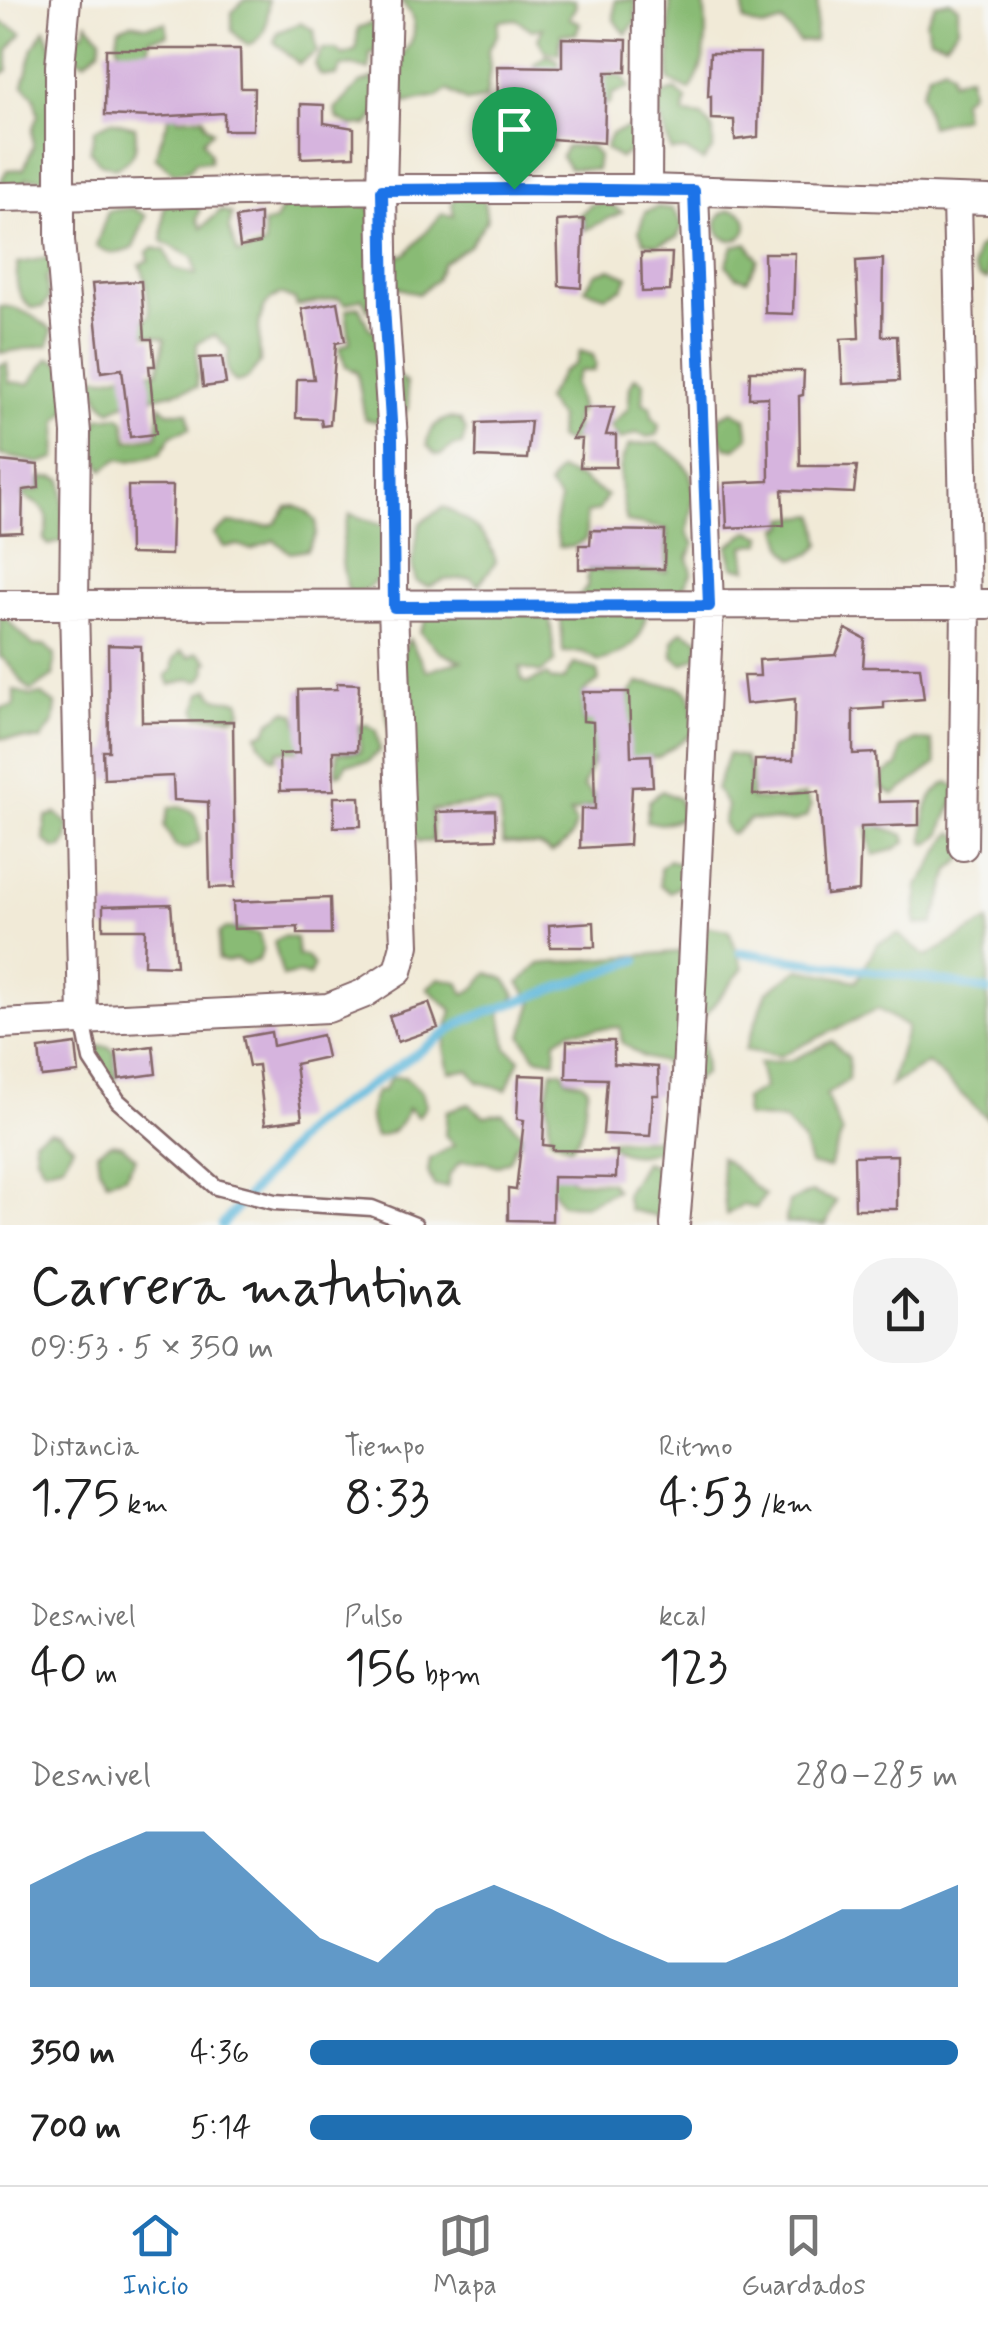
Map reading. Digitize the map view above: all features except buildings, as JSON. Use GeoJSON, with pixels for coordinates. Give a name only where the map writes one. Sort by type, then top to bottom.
{"type":"FeatureCollection","features":[{"type":"Feature","properties":{"kind":"street"},"geometry":{"type":"LineString","coordinates":[[66,0],[60,66],[60,240],[76,433],[74,604],[83,1020]]}},
{"type":"Feature","properties":{"kind":"street"},"geometry":{"type":"LineString","coordinates":[[0,1024],[328,1008],[363,994],[398,970],[404,945],[382,190],[387,0]]}},
{"type":"Feature","properties":{"kind":"street"},"geometry":{"type":"LineString","coordinates":[[647,189],[648,0]]}},
{"type":"Feature","properties":{"kind":"street"},"geometry":{"type":"LineString","coordinates":[[0,198],[647,189],[988,200]]}},
{"type":"Feature","properties":{"kind":"street"},"geometry":{"type":"LineString","coordinates":[[675,1225],[686,1095],[709,606],[694,191]]}},
{"type":"Feature","properties":{"kind":"street"},"geometry":{"type":"LineString","coordinates":[[957,200],[977,604],[962,846]]}},
{"type":"Feature","properties":{"kind":"street"},"geometry":{"type":"LineString","coordinates":[[0,605],[977,604]]}},
{"type":"Feature","properties":{"kind":"lane"},"geometry":{"type":"LineString","coordinates":[[83,1020],[91,1060],[118,1101],[216,1188],[275,1202],[372,1208],[415,1225]]}},
{"type":"Feature","properties":{"kind":"green space"},"geometry":{"type":"Polygon","coordinates":[[[245,0],[268,0],[263,33],[248,45],[232,31],[232,12],[245,0]]]}},
{"type":"Feature","properties":{"kind":"green space"},"geometry":{"type":"Polygon","coordinates":[[[398,0],[575,0],[569,18],[580,23],[576,34],[561,34],[559,54],[545,51],[538,39],[543,28],[532,30],[516,19],[499,21],[497,36],[488,50],[486,99],[467,102],[448,90],[438,97],[404,103],[400,62],[411,42],[414,24],[407,8],[398,0]]]}},
{"type":"Feature","properties":{"kind":"green space"},"geometry":{"type":"Polygon","coordinates":[[[615,0],[635,0],[636,21],[626,34],[614,20],[615,0]]]}},
{"type":"Feature","properties":{"kind":"green space"},"geometry":{"type":"Polygon","coordinates":[[[670,0],[704,0],[704,58],[690,90],[669,81],[670,0]]]}},
{"type":"Feature","properties":{"kind":"green space"},"geometry":{"type":"Polygon","coordinates":[[[743,0],[818,0],[815,41],[799,42],[783,22],[763,28],[744,21],[743,0]]]}},
{"type":"Feature","properties":{"kind":"green space"},"geometry":{"type":"Polygon","coordinates":[[[950,1],[958,7],[958,28],[945,43],[930,38],[926,22],[935,4],[950,1]]]}},
{"type":"Feature","properties":{"kind":"green space"},"geometry":{"type":"Polygon","coordinates":[[[0,21],[22,33],[8,50],[8,70],[0,75],[0,21]]]}},
{"type":"Feature","properties":{"kind":"green space"},"geometry":{"type":"Polygon","coordinates":[[[87,22],[101,38],[100,49],[84,62],[70,55],[77,46],[75,33],[85,32],[87,22]]]}},
{"type":"Feature","properties":{"kind":"green space"},"geometry":{"type":"Polygon","coordinates":[[[132,23],[166,23],[168,35],[150,39],[148,55],[119,50],[119,28],[132,23]]]}},
{"type":"Feature","properties":{"kind":"green space"},"geometry":{"type":"Polygon","coordinates":[[[300,23],[314,30],[317,52],[299,64],[274,42],[278,32],[300,23]]]}},
{"type":"Feature","properties":{"kind":"green space"},"geometry":{"type":"Polygon","coordinates":[[[371,23],[393,31],[387,51],[370,53],[369,70],[351,65],[341,67],[336,76],[320,75],[315,64],[323,49],[336,49],[343,55],[356,50],[358,28],[371,23]]]}},
{"type":"Feature","properties":{"kind":"green space"},"geometry":{"type":"Polygon","coordinates":[[[45,29],[56,57],[60,86],[74,98],[52,179],[27,178],[17,193],[3,191],[2,179],[7,170],[24,169],[33,146],[32,130],[38,115],[34,97],[23,85],[33,48],[45,29]]]}},
{"type":"Feature","properties":{"kind":"green space"},"geometry":{"type":"Polygon","coordinates":[[[547,55],[558,60],[559,76],[598,84],[610,74],[623,77],[629,88],[612,94],[610,103],[605,105],[536,85],[535,64],[547,55]]]}},
{"type":"Feature","properties":{"kind":"green space"},"geometry":{"type":"Polygon","coordinates":[[[944,66],[951,72],[952,81],[969,75],[971,92],[961,100],[964,117],[930,126],[921,93],[929,73],[944,66]]]}},
{"type":"Feature","properties":{"kind":"green space"},"geometry":{"type":"Polygon","coordinates":[[[374,78],[389,97],[368,125],[352,126],[338,119],[335,110],[360,83],[374,78]]]}},
{"type":"Feature","properties":{"kind":"green space"},"geometry":{"type":"Polygon","coordinates":[[[675,90],[686,99],[684,114],[702,116],[713,130],[713,149],[703,161],[685,150],[671,151],[658,111],[663,94],[675,90]]]}},
{"type":"Feature","properties":{"kind":"green space"},"geometry":{"type":"Polygon","coordinates":[[[172,109],[178,118],[203,117],[213,131],[203,140],[210,162],[196,161],[189,170],[174,173],[155,157],[172,109]]]}},
{"type":"Feature","properties":{"kind":"green space"},"geometry":{"type":"Polygon","coordinates":[[[111,121],[135,127],[136,135],[131,156],[115,168],[100,163],[90,151],[95,129],[111,121]]]}},
{"type":"Feature","properties":{"kind":"green space"},"geometry":{"type":"Polygon","coordinates":[[[534,128],[551,128],[553,146],[538,147],[526,156],[511,151],[512,141],[529,142],[534,128]]]}},
{"type":"Feature","properties":{"kind":"green space"},"geometry":{"type":"Polygon","coordinates":[[[629,128],[639,137],[634,149],[620,158],[605,149],[611,134],[629,128]]]}},
{"type":"Feature","properties":{"kind":"green space"},"geometry":{"type":"Polygon","coordinates":[[[590,146],[598,156],[596,170],[569,168],[561,157],[566,147],[590,146]]]}},
{"type":"Feature","properties":{"kind":"green space"},"geometry":{"type":"Polygon","coordinates":[[[457,192],[483,194],[487,220],[469,246],[443,263],[436,280],[418,294],[381,282],[368,310],[362,298],[346,304],[338,298],[297,306],[295,300],[280,294],[271,299],[261,315],[260,363],[247,379],[232,379],[227,367],[229,349],[215,335],[197,343],[197,387],[147,399],[138,397],[111,410],[100,400],[95,376],[158,372],[165,338],[140,333],[140,323],[150,316],[140,264],[149,260],[147,252],[154,248],[165,250],[173,268],[196,275],[193,258],[162,241],[164,208],[170,199],[191,201],[200,208],[197,220],[202,228],[221,210],[232,214],[229,228],[238,254],[265,246],[263,224],[275,221],[287,198],[365,203],[379,219],[383,261],[406,254],[442,214],[454,216],[452,204],[457,192]]]}},
{"type":"Feature","properties":{"kind":"green space"},"geometry":{"type":"Polygon","coordinates":[[[592,204],[609,204],[622,212],[585,230],[584,218],[578,216],[592,204]]]}},
{"type":"Feature","properties":{"kind":"green space"},"geometry":{"type":"Polygon","coordinates":[[[658,207],[673,209],[683,225],[677,238],[657,245],[644,242],[639,231],[645,212],[658,207]]]}},
{"type":"Feature","properties":{"kind":"green space"},"geometry":{"type":"Polygon","coordinates":[[[132,208],[146,216],[133,248],[114,253],[96,246],[108,211],[132,208]]]}},
{"type":"Feature","properties":{"kind":"green space"},"geometry":{"type":"Polygon","coordinates":[[[732,210],[743,214],[747,225],[743,236],[732,240],[721,236],[717,225],[721,214],[732,210]]]}},
{"type":"Feature","properties":{"kind":"green space"},"geometry":{"type":"Polygon","coordinates":[[[988,241],[988,280],[979,277],[973,268],[976,250],[988,241]]]}},
{"type":"Feature","properties":{"kind":"green space"},"geometry":{"type":"Polygon","coordinates":[[[747,243],[758,259],[747,280],[737,277],[726,265],[733,246],[747,243]]]}},
{"type":"Feature","properties":{"kind":"green space"},"geometry":{"type":"Polygon","coordinates":[[[52,257],[56,265],[46,278],[49,299],[43,307],[31,308],[18,288],[18,263],[52,257]]]}},
{"type":"Feature","properties":{"kind":"green space"},"geometry":{"type":"Polygon","coordinates":[[[610,269],[628,277],[623,288],[605,296],[585,289],[596,273],[610,269]]]}},
{"type":"Feature","properties":{"kind":"green space"},"geometry":{"type":"Polygon","coordinates":[[[0,306],[28,314],[52,330],[49,345],[0,353],[0,306]]]}},
{"type":"Feature","properties":{"kind":"green space"},"geometry":{"type":"Polygon","coordinates":[[[359,306],[368,327],[395,345],[385,365],[406,383],[409,407],[392,425],[365,419],[357,372],[346,367],[339,348],[350,342],[346,310],[359,306]]]}},
{"type":"Feature","properties":{"kind":"green space"},"geometry":{"type":"Polygon","coordinates":[[[580,351],[593,355],[596,364],[594,371],[580,371],[574,383],[580,408],[574,419],[577,439],[566,442],[558,438],[559,418],[545,400],[563,371],[576,364],[580,351]]]}},
{"type":"Feature","properties":{"kind":"green space"},"geometry":{"type":"Polygon","coordinates":[[[49,358],[80,371],[86,390],[58,420],[56,459],[40,463],[0,455],[0,365],[7,363],[9,382],[29,384],[49,358]]]}},
{"type":"Feature","properties":{"kind":"green space"},"geometry":{"type":"Polygon","coordinates":[[[635,377],[644,382],[643,403],[651,407],[659,425],[657,435],[636,433],[620,440],[610,426],[628,409],[635,377]]]}},
{"type":"Feature","properties":{"kind":"green space"},"geometry":{"type":"Polygon","coordinates":[[[160,405],[168,412],[188,412],[190,428],[172,435],[160,454],[129,461],[118,459],[103,470],[95,444],[99,418],[118,416],[124,420],[128,441],[157,436],[160,405]]]}},
{"type":"Feature","properties":{"kind":"green space"},"geometry":{"type":"Polygon","coordinates":[[[733,411],[746,418],[749,437],[735,449],[725,447],[718,433],[719,417],[733,411]]]}},
{"type":"Feature","properties":{"kind":"green space"},"geometry":{"type":"Polygon","coordinates":[[[449,418],[460,420],[466,430],[462,445],[435,454],[427,445],[428,435],[449,418]]]}},
{"type":"Feature","properties":{"kind":"green space"},"geometry":{"type":"Polygon","coordinates":[[[657,443],[681,461],[692,480],[693,502],[687,532],[694,544],[688,558],[692,572],[683,588],[663,594],[577,599],[587,587],[588,570],[667,572],[667,529],[627,522],[620,482],[629,445],[657,443]]]}},
{"type":"Feature","properties":{"kind":"green space"},"geometry":{"type":"Polygon","coordinates":[[[559,470],[607,496],[598,511],[586,513],[586,539],[572,547],[559,547],[555,523],[560,500],[548,486],[559,470]]]}},
{"type":"Feature","properties":{"kind":"green space"},"geometry":{"type":"Polygon","coordinates":[[[41,478],[62,480],[64,541],[49,545],[44,540],[47,515],[18,493],[40,490],[41,478]]]}},
{"type":"Feature","properties":{"kind":"green space"},"geometry":{"type":"Polygon","coordinates":[[[295,506],[316,521],[316,534],[307,550],[290,553],[274,540],[251,550],[239,545],[224,547],[214,534],[229,523],[268,526],[276,523],[287,507],[295,506]]]}},
{"type":"Feature","properties":{"kind":"green space"},"geometry":{"type":"Polygon","coordinates":[[[444,507],[477,529],[493,552],[496,562],[478,585],[471,578],[444,580],[429,587],[416,582],[412,563],[420,523],[444,507]]]}},
{"type":"Feature","properties":{"kind":"green space"},"geometry":{"type":"Polygon","coordinates":[[[350,514],[385,526],[383,575],[367,589],[350,594],[342,554],[350,514]]]}},
{"type":"Feature","properties":{"kind":"green space"},"geometry":{"type":"Polygon","coordinates":[[[816,515],[821,544],[811,554],[794,559],[785,549],[779,528],[785,527],[786,518],[816,515]]]}},
{"type":"Feature","properties":{"kind":"green space"},"geometry":{"type":"Polygon","coordinates":[[[749,531],[763,536],[762,543],[744,546],[747,569],[733,567],[728,546],[749,531]]]}},
{"type":"Feature","properties":{"kind":"green space"},"geometry":{"type":"Polygon","coordinates":[[[439,594],[550,620],[555,662],[540,673],[520,668],[522,680],[528,683],[546,675],[552,680],[564,680],[574,664],[597,670],[599,681],[583,692],[583,721],[621,705],[638,683],[676,686],[689,695],[693,733],[659,757],[594,758],[583,787],[593,795],[595,805],[570,814],[576,824],[573,834],[551,853],[539,846],[503,843],[499,807],[486,803],[432,810],[433,841],[419,842],[405,823],[384,695],[409,639],[427,671],[461,661],[441,653],[420,632],[439,594]]]}},
{"type":"Feature","properties":{"kind":"green space"},"geometry":{"type":"Polygon","coordinates":[[[566,609],[646,614],[632,645],[599,661],[582,652],[563,652],[561,619],[566,609]]]}},
{"type":"Feature","properties":{"kind":"green space"},"geometry":{"type":"Polygon","coordinates":[[[0,613],[34,646],[45,645],[55,655],[53,676],[31,691],[0,657],[0,613]]]}},
{"type":"Feature","properties":{"kind":"green space"},"geometry":{"type":"Polygon","coordinates":[[[682,631],[699,639],[698,656],[683,664],[673,657],[673,640],[682,631]]]}},
{"type":"Feature","properties":{"kind":"green space"},"geometry":{"type":"Polygon","coordinates":[[[181,651],[189,657],[198,652],[209,662],[205,664],[207,670],[197,681],[190,679],[170,685],[166,675],[181,651]]]}},
{"type":"Feature","properties":{"kind":"green space"},"geometry":{"type":"Polygon","coordinates":[[[209,689],[219,699],[240,701],[241,712],[234,717],[198,716],[201,693],[209,689]]]}},
{"type":"Feature","properties":{"kind":"green space"},"geometry":{"type":"Polygon","coordinates":[[[14,690],[31,696],[41,694],[56,705],[54,722],[41,740],[0,738],[0,708],[14,706],[14,690]]]}},
{"type":"Feature","properties":{"kind":"green space"},"geometry":{"type":"Polygon","coordinates":[[[286,711],[295,714],[307,750],[278,751],[276,758],[272,758],[257,734],[266,732],[270,722],[286,711]]]}},
{"type":"Feature","properties":{"kind":"green space"},"geometry":{"type":"Polygon","coordinates":[[[360,725],[376,730],[380,750],[368,762],[346,764],[337,775],[337,753],[360,752],[360,725]]]}},
{"type":"Feature","properties":{"kind":"green space"},"geometry":{"type":"Polygon","coordinates":[[[916,740],[931,741],[936,764],[894,795],[881,787],[884,774],[898,766],[901,748],[916,740]]]}},
{"type":"Feature","properties":{"kind":"green space"},"geometry":{"type":"Polygon","coordinates":[[[728,754],[744,757],[751,772],[751,799],[786,800],[805,795],[811,806],[806,817],[793,822],[750,819],[733,834],[729,833],[723,823],[727,806],[716,789],[728,754]]]}},
{"type":"Feature","properties":{"kind":"green space"},"geometry":{"type":"Polygon","coordinates":[[[948,782],[958,788],[955,801],[942,834],[929,844],[924,843],[930,800],[948,782]]]}},
{"type":"Feature","properties":{"kind":"green space"},"geometry":{"type":"Polygon","coordinates":[[[662,791],[679,799],[683,818],[661,824],[646,821],[649,801],[662,791]]]}},
{"type":"Feature","properties":{"kind":"green space"},"geometry":{"type":"Polygon","coordinates":[[[178,806],[194,814],[198,823],[200,841],[186,849],[176,847],[164,826],[169,808],[178,806]]]}},
{"type":"Feature","properties":{"kind":"green space"},"geometry":{"type":"Polygon","coordinates":[[[56,813],[69,825],[67,841],[62,848],[55,849],[44,840],[46,817],[56,813]]]}},
{"type":"Feature","properties":{"kind":"green space"},"geometry":{"type":"Polygon","coordinates":[[[869,822],[904,835],[906,842],[874,855],[868,836],[869,822]]]}},
{"type":"Feature","properties":{"kind":"green space"},"geometry":{"type":"Polygon","coordinates":[[[953,832],[975,848],[950,870],[933,924],[916,925],[917,887],[953,832]]]}},
{"type":"Feature","properties":{"kind":"green space"},"geometry":{"type":"Polygon","coordinates":[[[669,860],[686,867],[684,884],[670,892],[660,885],[660,868],[669,860]]]}},
{"type":"Feature","properties":{"kind":"green space"},"geometry":{"type":"Polygon","coordinates":[[[988,921],[988,1119],[928,1063],[890,1086],[907,1027],[878,1009],[780,1056],[745,1050],[767,992],[799,969],[857,981],[877,944],[898,934],[926,957],[988,921]]]}},
{"type":"Feature","properties":{"kind":"green space"},"geometry":{"type":"Polygon","coordinates":[[[704,926],[729,930],[743,968],[702,1019],[705,1073],[689,1085],[670,1088],[666,1063],[643,1057],[622,1042],[620,1027],[570,1031],[556,1040],[555,1061],[535,1057],[522,1036],[533,1002],[519,983],[540,964],[700,950],[704,926]]]}},
{"type":"Feature","properties":{"kind":"green space"},"geometry":{"type":"Polygon","coordinates":[[[227,928],[259,934],[263,949],[259,960],[246,964],[236,959],[218,959],[219,933],[227,928]]]}},
{"type":"Feature","properties":{"kind":"green space"},"geometry":{"type":"Polygon","coordinates":[[[283,936],[296,938],[298,956],[305,956],[314,965],[309,976],[300,973],[283,977],[274,942],[283,936]]]}},
{"type":"Feature","properties":{"kind":"green space"},"geometry":{"type":"Polygon","coordinates":[[[488,973],[505,979],[516,995],[501,1013],[507,1048],[520,1059],[506,1090],[478,1082],[468,1070],[449,1072],[444,1048],[452,1010],[427,988],[439,978],[458,982],[464,994],[488,973]]]}},
{"type":"Feature","properties":{"kind":"green space"},"geometry":{"type":"Polygon","coordinates":[[[832,1041],[849,1058],[848,1080],[826,1095],[842,1134],[829,1168],[810,1165],[803,1141],[784,1120],[746,1117],[744,1099],[764,1088],[759,1063],[792,1060],[832,1041]]]}},
{"type":"Feature","properties":{"kind":"green space"},"geometry":{"type":"Polygon","coordinates":[[[99,1046],[114,1051],[116,1079],[109,1082],[99,1081],[99,1046]]]}},
{"type":"Feature","properties":{"kind":"green space"},"geometry":{"type":"Polygon","coordinates":[[[552,1070],[563,1071],[566,1079],[588,1088],[582,1127],[570,1147],[550,1137],[547,1097],[552,1070]]]}},
{"type":"Feature","properties":{"kind":"green space"},"geometry":{"type":"Polygon","coordinates":[[[391,1077],[405,1077],[422,1092],[426,1106],[418,1117],[408,1108],[396,1128],[375,1137],[371,1104],[376,1092],[383,1091],[391,1077]]]}},
{"type":"Feature","properties":{"kind":"green space"},"geometry":{"type":"Polygon","coordinates":[[[469,1104],[484,1116],[503,1113],[524,1137],[509,1160],[497,1166],[484,1161],[460,1162],[450,1174],[447,1187],[434,1186],[428,1172],[430,1159],[454,1145],[445,1135],[447,1111],[469,1104]]]}},
{"type":"Feature","properties":{"kind":"green space"},"geometry":{"type":"Polygon","coordinates":[[[674,1106],[682,1135],[665,1146],[636,1155],[609,1144],[612,1140],[657,1139],[661,1120],[674,1106]]]}},
{"type":"Feature","properties":{"kind":"green space"},"geometry":{"type":"Polygon","coordinates":[[[49,1131],[59,1133],[73,1146],[63,1164],[44,1169],[36,1156],[34,1139],[49,1131]]]}},
{"type":"Feature","properties":{"kind":"green space"},"geometry":{"type":"Polygon","coordinates":[[[111,1143],[122,1145],[136,1158],[125,1176],[107,1181],[99,1168],[97,1152],[111,1143]]]}},
{"type":"Feature","properties":{"kind":"green space"},"geometry":{"type":"Polygon","coordinates":[[[720,1157],[765,1195],[756,1208],[742,1205],[726,1215],[720,1157]]]}},
{"type":"Feature","properties":{"kind":"green space"},"geometry":{"type":"Polygon","coordinates":[[[644,1162],[669,1171],[669,1225],[653,1215],[629,1210],[625,1194],[644,1162]]]}},
{"type":"Feature","properties":{"kind":"green space"},"geometry":{"type":"Polygon","coordinates":[[[542,1171],[567,1174],[573,1181],[610,1182],[616,1190],[585,1205],[561,1204],[542,1171]]]}},
{"type":"Feature","properties":{"kind":"green space"},"geometry":{"type":"Polygon","coordinates":[[[811,1192],[836,1201],[826,1225],[785,1223],[789,1202],[811,1192]]]}},
{"type":"Feature","properties":{"kind":"waterway"},"geometry":{"type":"LineString","coordinates":[[740,952],[988,991]]}},
{"type":"Feature","properties":{"kind":"waterway"},"geometry":{"type":"LineString","coordinates":[[222,1225],[309,1126],[466,1020],[637,960]]}},
{"type":"Feature","properties":{"kind":"route"},"geometry":{"type":"LineString","coordinates":[[514,189],[694,191],[709,606],[394,607],[382,190],[514,189]]}}]}
